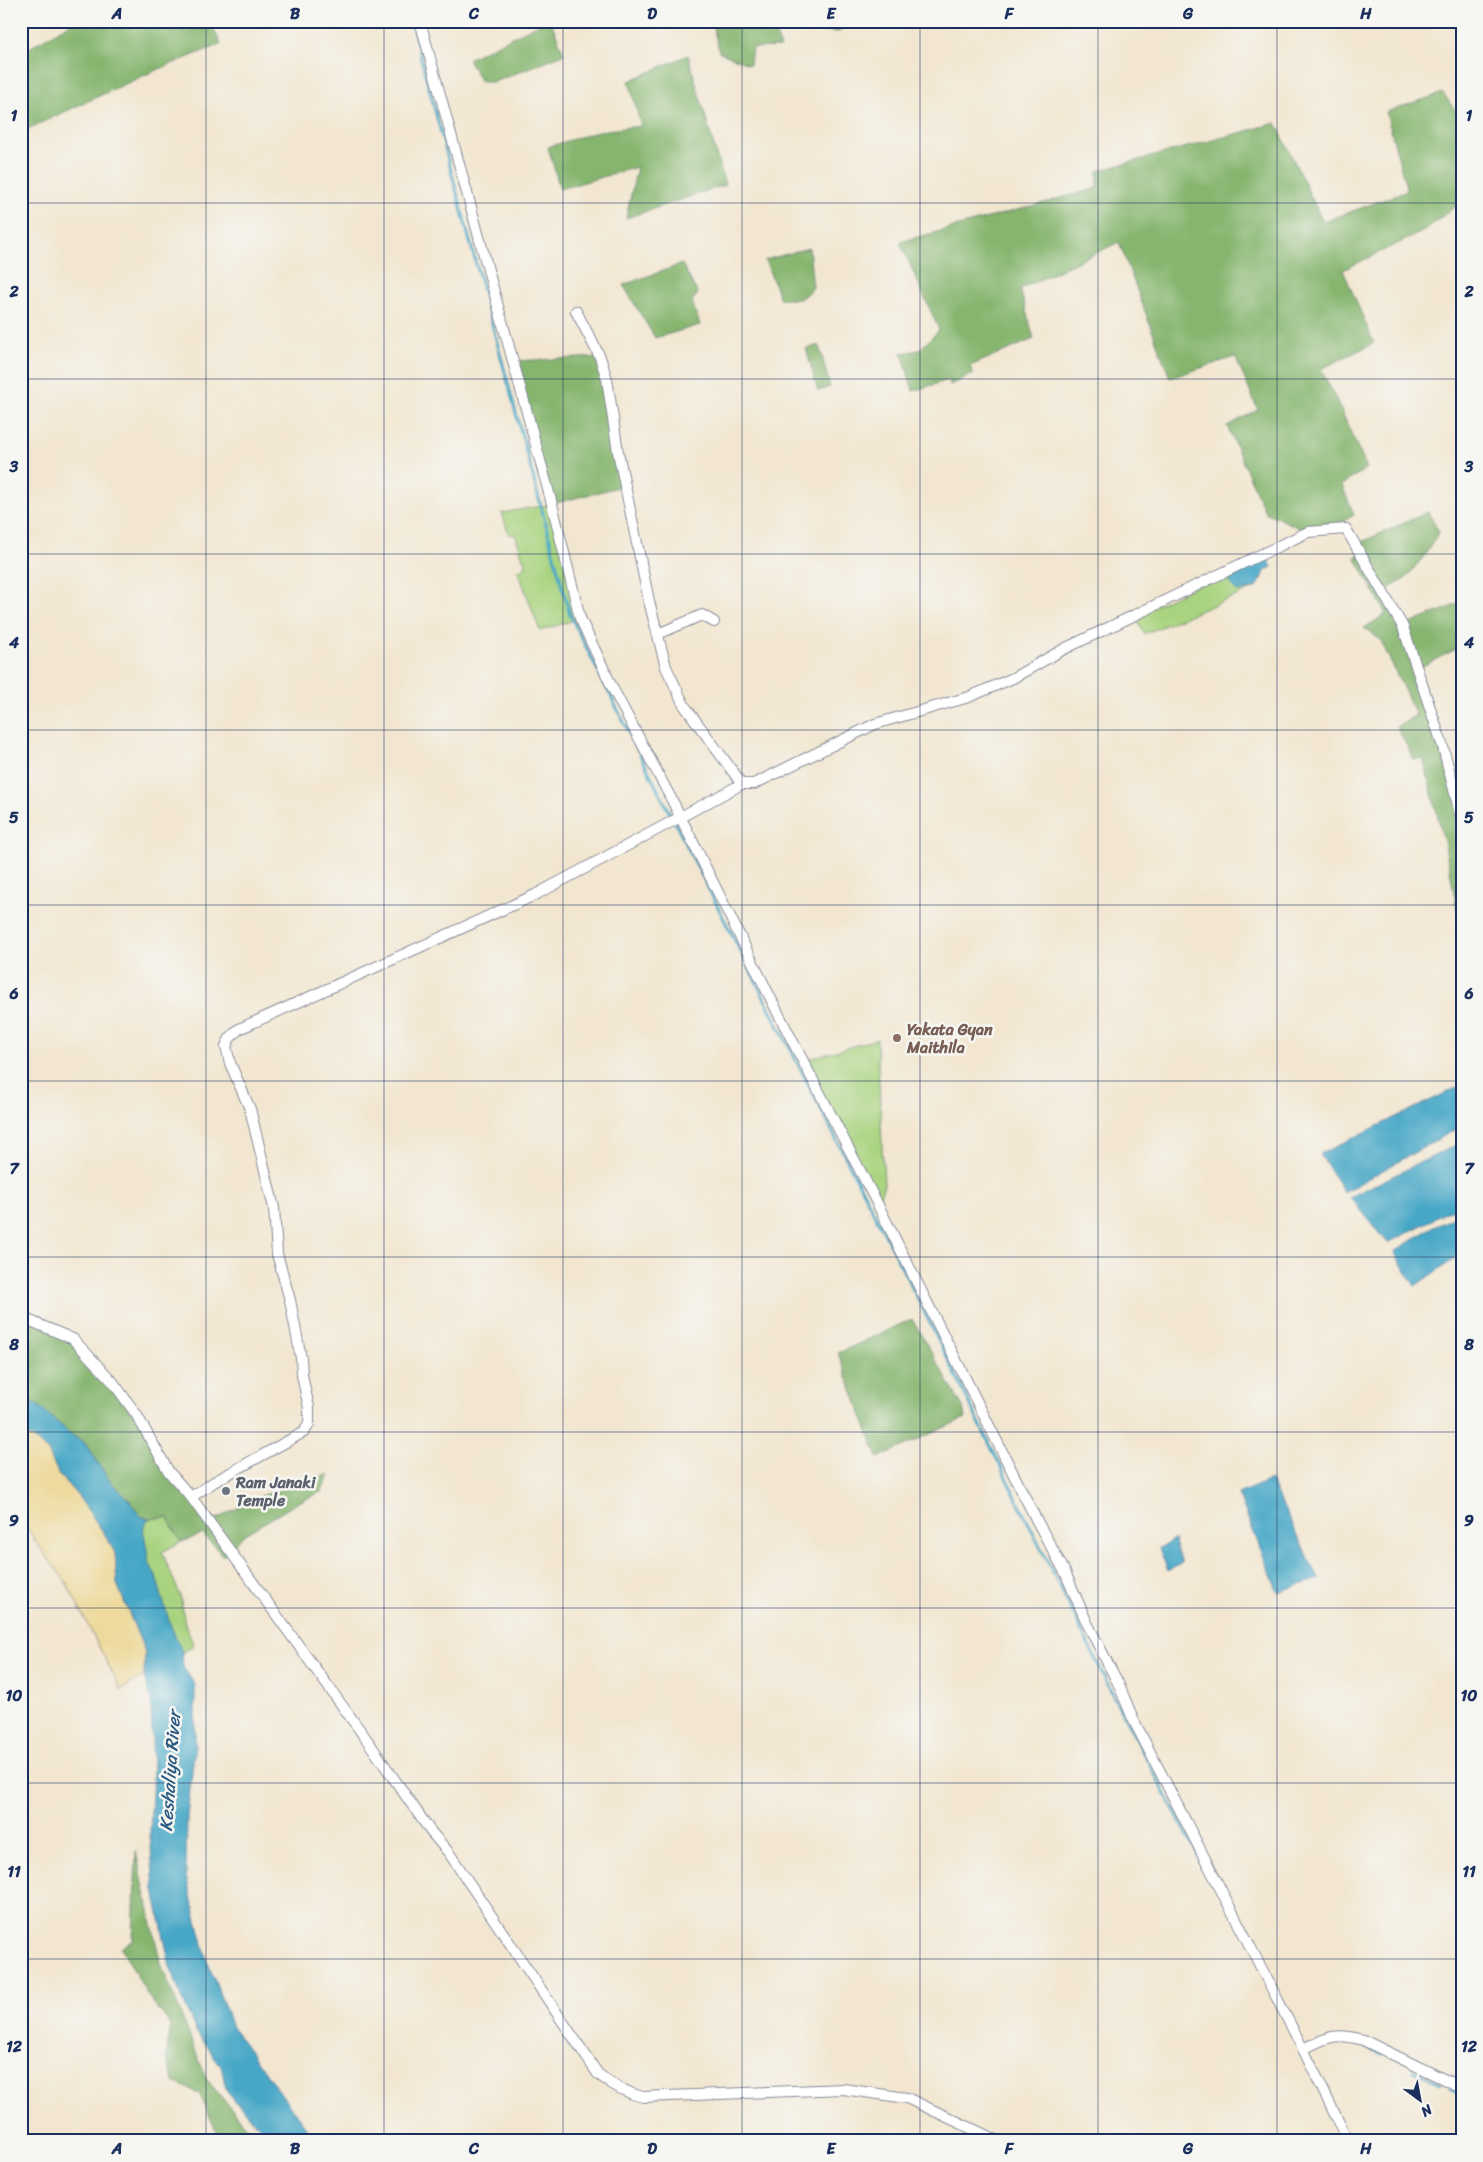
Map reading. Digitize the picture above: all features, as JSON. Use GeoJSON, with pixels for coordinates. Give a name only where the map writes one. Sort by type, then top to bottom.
{"type":"FeatureCollection","features":[{"type":"Feature","properties":{"kind":"street"},"geometry":{"type":"LineString","coordinates":[[420,21],[552,504],[580,618],[613,689],[877,1203],[1038,1523],[1065,1572],[1134,1721],[1303,2049],[1348,2141]]}},
{"type":"Feature","properties":{"kind":"street"},"geometry":{"type":"LineString","coordinates":[[576,311],[600,357],[607,379],[618,452],[658,634],[672,683],[684,705],[742,784]]}},
{"type":"Feature","properties":{"kind":"street"},"geometry":{"type":"LineString","coordinates":[[191,1497],[214,1482],[304,1432],[310,1424],[301,1358],[290,1300],[277,1254],[274,1208],[250,1109],[230,1063],[226,1046],[230,1038],[239,1029],[553,886],[608,854],[742,784],[754,784],[875,724],[969,697],[1014,678],[1064,650],[1308,532],[1346,529],[1403,628],[1443,747],[1462,821]]}},
{"type":"Feature","properties":{"kind":"street"},"geometry":{"type":"LineString","coordinates":[[658,634],[702,615],[714,622]]}},
{"type":"Feature","properties":{"kind":"street"},"geometry":{"type":"LineString","coordinates":[[21,1316],[73,1339],[113,1382],[136,1414],[169,1472],[191,1497],[367,1740],[431,1832],[449,1853],[598,2074],[614,2086],[630,2094],[643,2097],[843,2089],[907,2098],[998,2141]]}},
{"type":"Feature","properties":{"kind":"street"},"geometry":{"type":"LineString","coordinates":[[1303,2049],[1331,2036],[1352,2037],[1363,2040],[1462,2088]]}},
{"type":"Feature","properties":{"kind":"green space"},"geometry":{"type":"Polygon","coordinates":[[[74,21],[210,21],[221,44],[147,74],[21,132],[21,53],[74,21]]]}},
{"type":"Feature","properties":{"kind":"green space"},"geometry":{"type":"Polygon","coordinates":[[[545,21],[551,21],[564,54],[494,82],[481,82],[468,59],[545,21]]]}},
{"type":"Feature","properties":{"kind":"green space"},"geometry":{"type":"Polygon","coordinates":[[[712,21],[770,21],[781,47],[752,48],[750,65],[719,52],[712,21]]]}},
{"type":"Feature","properties":{"kind":"green space"},"geometry":{"type":"Polygon","coordinates":[[[788,21],[853,21],[838,32],[807,30],[788,21]]]}},
{"type":"Feature","properties":{"kind":"green space"},"geometry":{"type":"Polygon","coordinates":[[[688,55],[725,185],[626,218],[637,167],[560,189],[548,147],[599,131],[641,126],[629,81],[688,55]]]}},
{"type":"Feature","properties":{"kind":"green space"},"geometry":{"type":"Polygon","coordinates":[[[1443,93],[1462,120],[1462,201],[1424,231],[1343,270],[1374,343],[1321,369],[1367,468],[1342,485],[1354,515],[1326,530],[1308,532],[1265,512],[1227,426],[1258,410],[1235,357],[1170,378],[1119,242],[1020,289],[1034,339],[970,366],[973,374],[950,385],[949,380],[913,391],[902,353],[919,350],[939,330],[900,242],[1098,188],[1098,171],[1276,123],[1323,222],[1407,191],[1386,112],[1443,93]]]}},
{"type":"Feature","properties":{"kind":"green space"},"geometry":{"type":"Polygon","coordinates":[[[809,248],[813,288],[800,299],[780,299],[765,260],[809,248]]]}},
{"type":"Feature","properties":{"kind":"green space"},"geometry":{"type":"Polygon","coordinates":[[[682,264],[698,294],[692,301],[700,325],[655,338],[623,285],[682,264]]]}},
{"type":"Feature","properties":{"kind":"green space"},"geometry":{"type":"Polygon","coordinates":[[[819,345],[830,387],[818,391],[806,349],[819,345]]]}},
{"type":"Feature","properties":{"kind":"green space"},"geometry":{"type":"Polygon","coordinates":[[[600,357],[626,485],[552,504],[512,361],[600,357]]]}},
{"type":"Feature","properties":{"kind":"green space"},"geometry":{"type":"Polygon","coordinates":[[[552,504],[580,618],[540,631],[518,571],[526,567],[515,534],[509,535],[502,513],[552,504]]]}},
{"type":"Feature","properties":{"kind":"green space"},"geometry":{"type":"Polygon","coordinates":[[[1428,512],[1439,532],[1425,555],[1405,579],[1383,592],[1403,627],[1462,602],[1462,646],[1417,669],[1462,821],[1462,934],[1445,846],[1423,758],[1414,760],[1397,727],[1416,715],[1380,639],[1364,628],[1386,614],[1355,557],[1361,554],[1355,545],[1428,512]]]}},
{"type":"Feature","properties":{"kind":"green space"},"geometry":{"type":"Polygon","coordinates":[[[1223,573],[1231,578],[1237,592],[1255,588],[1144,634],[1135,615],[1223,573]]]}},
{"type":"Feature","properties":{"kind":"green space"},"geometry":{"type":"Polygon","coordinates":[[[877,1039],[884,1185],[877,1203],[802,1061],[877,1039]]]}},
{"type":"Feature","properties":{"kind":"green space"},"geometry":{"type":"Polygon","coordinates":[[[21,1317],[73,1339],[113,1382],[191,1497],[215,1520],[258,1497],[330,1474],[321,1492],[299,1502],[245,1534],[223,1556],[203,1534],[181,1542],[167,1517],[148,1519],[140,1516],[129,1500],[110,1481],[84,1442],[73,1436],[37,1405],[21,1395],[21,1317]]]}},
{"type":"Feature","properties":{"kind":"green space"},"geometry":{"type":"Polygon","coordinates":[[[912,1319],[963,1407],[965,1418],[878,1458],[838,1353],[912,1319]]]}},
{"type":"Feature","properties":{"kind":"green space"},"geometry":{"type":"Polygon","coordinates":[[[168,1517],[181,1542],[162,1552],[180,1595],[185,1624],[194,1646],[182,1652],[170,1624],[156,1577],[149,1562],[143,1528],[148,1519],[168,1517]]]}},
{"type":"Feature","properties":{"kind":"green space"},"geometry":{"type":"Polygon","coordinates":[[[136,1851],[160,1961],[207,2080],[259,2141],[221,2141],[199,2093],[174,2082],[166,2057],[171,2025],[148,1996],[121,1947],[133,1941],[136,1851]]]}},
{"type":"Feature","properties":{"kind":"sand"},"geometry":{"type":"Polygon","coordinates":[[[21,1430],[47,1449],[59,1475],[78,1496],[104,1533],[115,1553],[117,1584],[145,1652],[144,1676],[121,1690],[66,1582],[35,1541],[21,1516],[21,1430]]]}},
{"type":"Feature","properties":{"kind":"water"},"geometry":{"type":"Polygon","coordinates":[[[1268,559],[1272,567],[1265,571],[1255,588],[1237,592],[1230,583],[1231,578],[1223,573],[1245,562],[1252,565],[1268,559]]]}},
{"type":"Feature","properties":{"kind":"water"},"geometry":{"type":"Polygon","coordinates":[[[1462,1085],[1462,1126],[1344,1192],[1320,1154],[1462,1085]]]}},
{"type":"Feature","properties":{"kind":"water"},"geometry":{"type":"Polygon","coordinates":[[[1462,1142],[1462,1204],[1388,1243],[1350,1197],[1462,1142]]]}},
{"type":"Feature","properties":{"kind":"water"},"geometry":{"type":"Polygon","coordinates":[[[1462,1214],[1462,1253],[1415,1286],[1394,1252],[1429,1229],[1462,1214]]]}},
{"type":"Feature","properties":{"kind":"water","name":"Keshaliya River"},"geometry":{"type":"Polygon","coordinates":[[[21,1395],[37,1405],[73,1436],[84,1442],[110,1481],[129,1500],[140,1516],[148,1519],[143,1528],[149,1562],[156,1577],[170,1624],[182,1652],[183,1667],[195,1685],[195,1746],[187,1817],[186,1876],[207,1960],[232,2027],[316,2141],[272,2141],[227,2092],[221,2066],[196,2032],[171,1971],[154,1890],[150,1833],[153,1775],[151,1701],[144,1676],[145,1652],[117,1584],[115,1553],[104,1533],[78,1496],[59,1475],[47,1449],[21,1430],[21,1395]]]}},
{"type":"Feature","properties":{"kind":"water"},"geometry":{"type":"Polygon","coordinates":[[[1270,1480],[1319,1579],[1278,1592],[1238,1494],[1270,1480]]]}},
{"type":"Feature","properties":{"kind":"water"},"geometry":{"type":"Polygon","coordinates":[[[1174,1540],[1182,1563],[1168,1571],[1159,1548],[1174,1540]]]}},
{"type":"Feature","properties":{"kind":"waterway"},"geometry":{"type":"LineString","coordinates":[[411,21],[570,615],[672,818]]}},
{"type":"Feature","properties":{"kind":"waterway"},"geometry":{"type":"LineString","coordinates":[[674,821],[935,1333],[1116,1701],[1206,1870]]}},
{"type":"Feature","properties":{"kind":"waterway"},"geometry":{"type":"LineString","coordinates":[[1358,2043],[1382,2054]]}},
{"type":"Feature","properties":{"kind":"waterway"},"geometry":{"type":"LineString","coordinates":[[1414,2071],[1441,2083]]}},
{"type":"Feature","properties":{"kind":"waterway"},"geometry":{"type":"LineString","coordinates":[[1451,2088],[1462,2094]]}},
{"type":"Feature","properties":{"kind":"place","name":"Yakata Gyan Maithila"},"geometry":{"type":"Point","coordinates":[897,1038]}},
{"type":"Feature","properties":{"kind":"place","name":"Ram Janaki Temple"},"geometry":{"type":"Point","coordinates":[226,1491]}}]}
